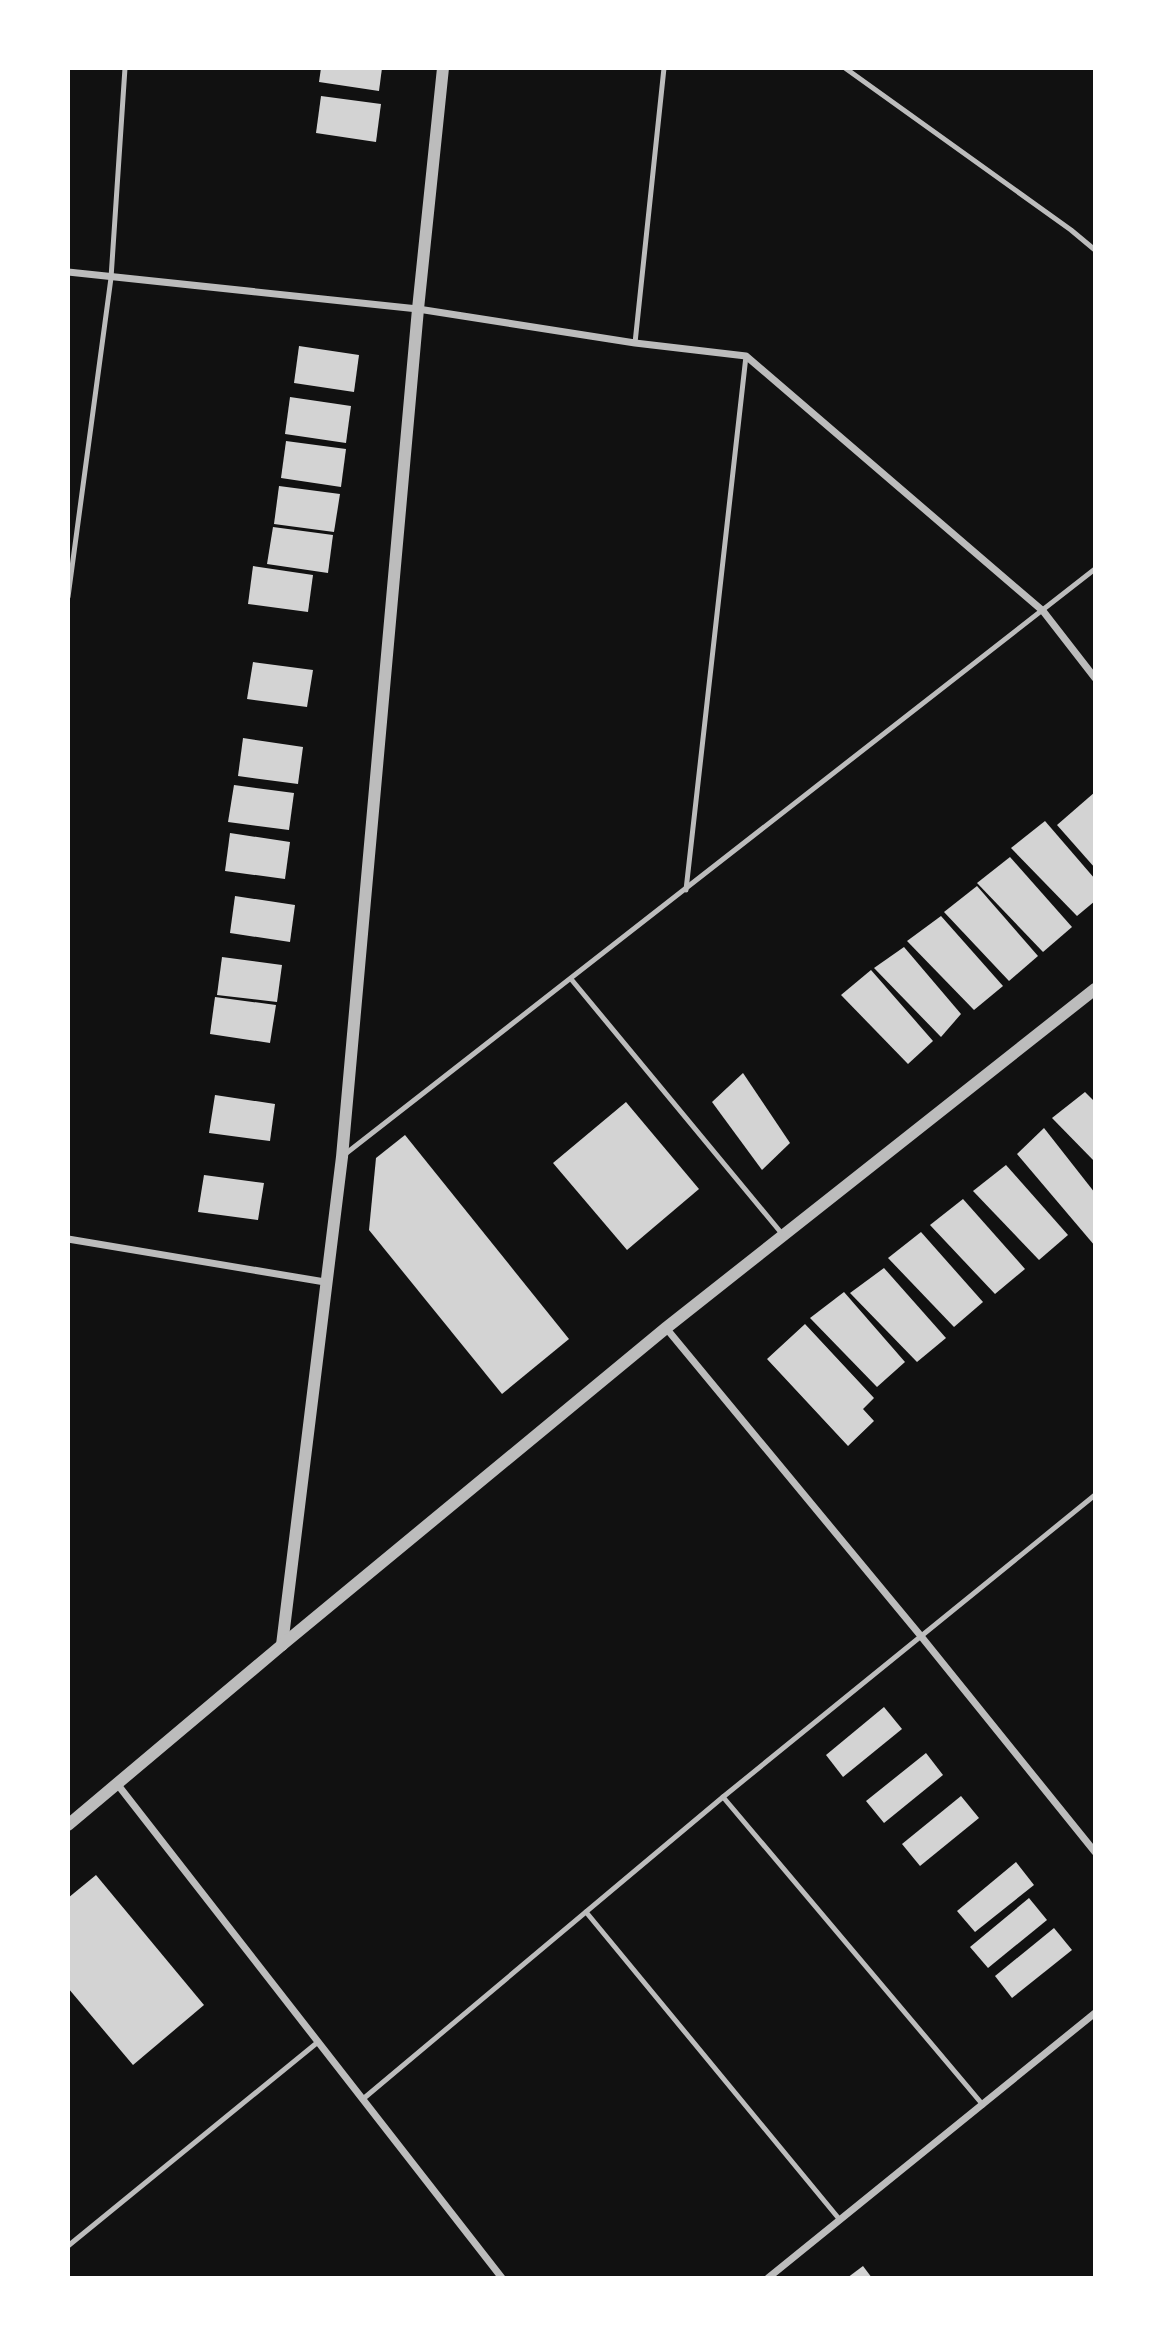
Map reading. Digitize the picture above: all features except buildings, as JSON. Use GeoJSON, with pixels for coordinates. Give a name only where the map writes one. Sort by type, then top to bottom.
{"type":"FeatureCollection","features":[{"type":"Feature","properties":{"kind":"street"},"geometry":{"type":"LineString","coordinates":[[282,1645],[342,1157],[418,309],[443,68]]}},
{"type":"Feature","properties":{"kind":"street"},"geometry":{"type":"LineString","coordinates":[[68,272],[418,309],[635,343],[746,356],[1043,611],[1095,678]]}},
{"type":"Feature","properties":{"kind":"street"},"geometry":{"type":"LineString","coordinates":[[68,1825],[666,1328],[1095,989]]}},
{"type":"Feature","properties":{"kind":"street"},"geometry":{"type":"LineString","coordinates":[[68,1238],[325,1282]]}},
{"type":"Feature","properties":{"kind":"street"},"geometry":{"type":"LineString","coordinates":[[666,1328],[920,1635],[1095,1853]]}},
{"type":"Feature","properties":{"kind":"street"},"geometry":{"type":"LineString","coordinates":[[118,1785],[502,2278]]}},
{"type":"Feature","properties":{"kind":"street"},"geometry":{"type":"LineString","coordinates":[[768,2278],[1095,2013]]}},
{"type":"Feature","properties":{"kind":"lane"},"geometry":{"type":"LineString","coordinates":[[68,597],[111,278],[125,68]]}},
{"type":"Feature","properties":{"kind":"lane"},"geometry":{"type":"LineString","coordinates":[[635,343],[664,68]]}},
{"type":"Feature","properties":{"kind":"lane"},"geometry":{"type":"LineString","coordinates":[[845,68],[1095,250]]}},
{"type":"Feature","properties":{"kind":"lane"},"geometry":{"type":"LineString","coordinates":[[686,890],[746,356]]}},
{"type":"Feature","properties":{"kind":"lane"},"geometry":{"type":"LineString","coordinates":[[342,1157],[1095,569]]}},
{"type":"Feature","properties":{"kind":"lane"},"geometry":{"type":"LineString","coordinates":[[571,979],[783,1236]]}},
{"type":"Feature","properties":{"kind":"lane"},"geometry":{"type":"LineString","coordinates":[[363,2099],[723,1797],[1095,1495]]}},
{"type":"Feature","properties":{"kind":"lane"},"geometry":{"type":"LineString","coordinates":[[723,1797],[983,2105]]}},
{"type":"Feature","properties":{"kind":"lane"},"geometry":{"type":"LineString","coordinates":[[586,1912],[841,2220]]}},
{"type":"Feature","properties":{"kind":"lane"},"geometry":{"type":"LineString","coordinates":[[68,2246],[318,2042]]}}]}
